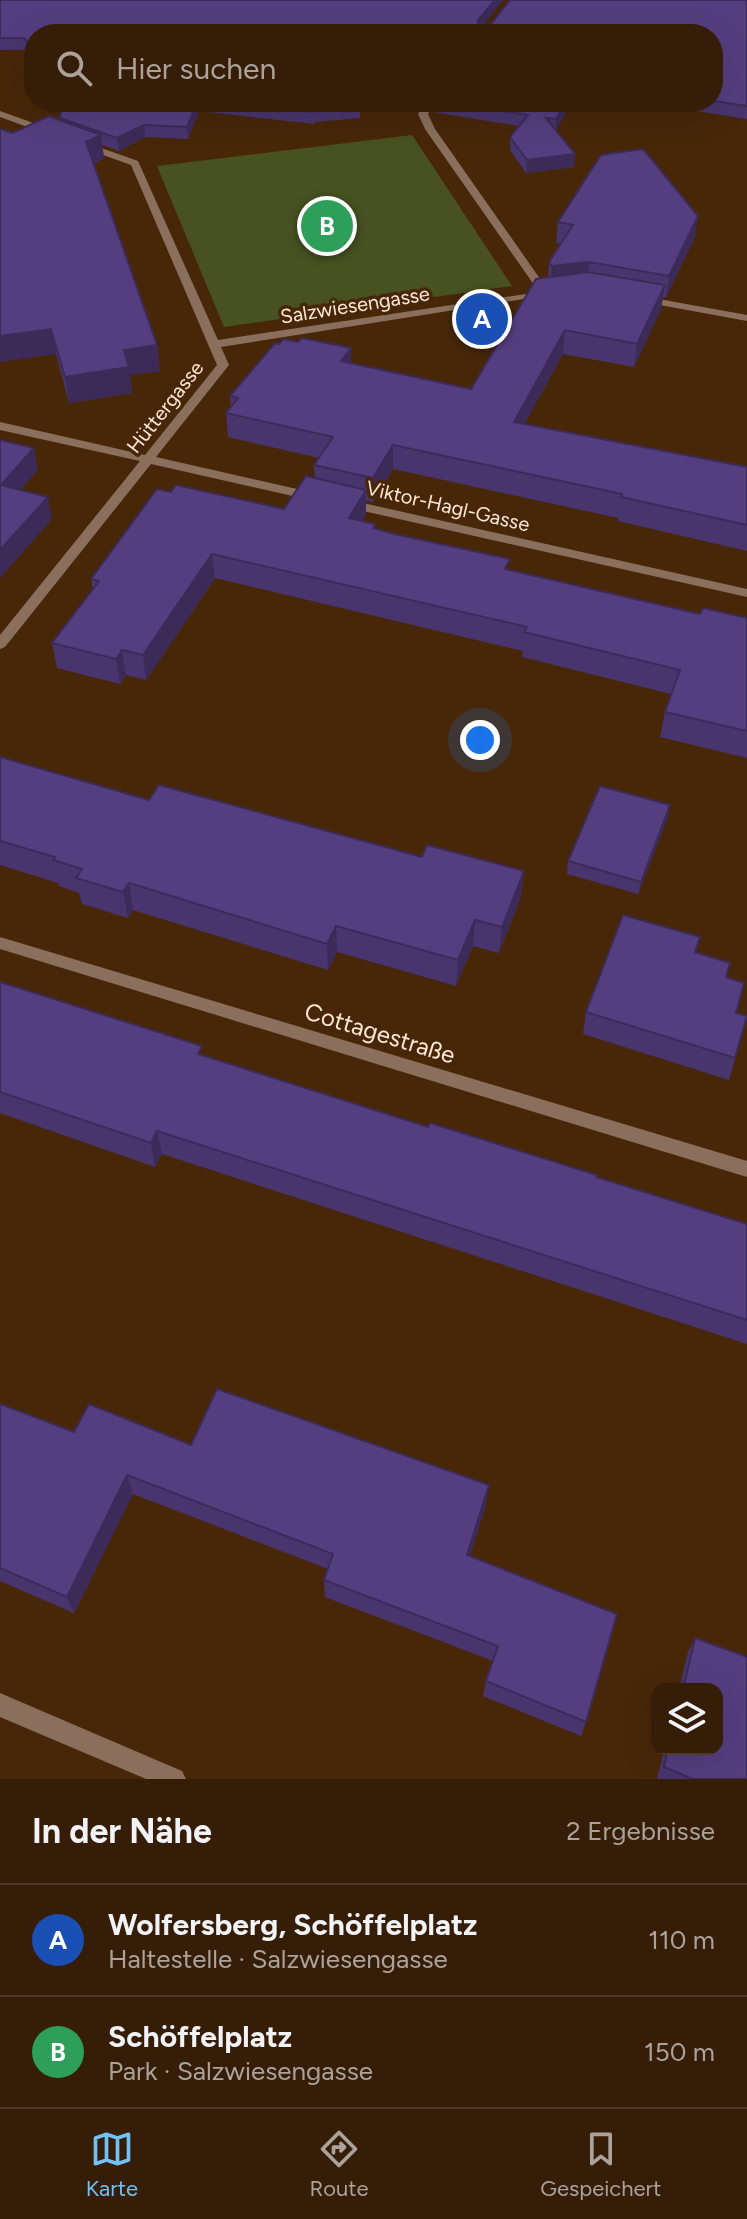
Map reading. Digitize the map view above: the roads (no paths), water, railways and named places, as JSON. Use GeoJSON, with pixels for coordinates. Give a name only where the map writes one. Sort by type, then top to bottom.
{"type":"FeatureCollection","features":[{"type":"Feature","properties":{"kind":"street"},"geometry":{"type":"LineString","coordinates":[[424,112],[430,129],[545,293]]}},
{"type":"Feature","properties":{"kind":"street"},"geometry":{"type":"LineString","coordinates":[[0,114],[54,134]]}},
{"type":"Feature","properties":{"kind":"street","name":"Hüttergasse"},"geometry":{"type":"LineString","coordinates":[[0,644],[223,365],[135,163],[67,138]]}},
{"type":"Feature","properties":{"kind":"street","name":"Salzwiesengasse"},"geometry":{"type":"LineString","coordinates":[[216,344],[559,292]]}},
{"type":"Feature","properties":{"kind":"street"},"geometry":{"type":"LineString","coordinates":[[630,297],[747,318]]}},
{"type":"Feature","properties":{"kind":"street","name":"Viktor-Hagl-Gasse"},"geometry":{"type":"LineString","coordinates":[[0,426],[747,593]]}},
{"type":"Feature","properties":{"kind":"street","name":"Cottagestraße"},"geometry":{"type":"LineString","coordinates":[[0,943],[747,1169]]}},
{"type":"Feature","properties":{"kind":"street"},"geometry":{"type":"LineString","coordinates":[[0,1705],[174,1779]]}},
{"type":"Feature","properties":{"kind":"place","name":"Schöffelplatz"},"geometry":{"type":"Point","coordinates":[327,226]}},
{"type":"Feature","properties":{"kind":"place","name":"Wolfersberg, Schöffelplatz"},"geometry":{"type":"Point","coordinates":[482,319]}}]}
